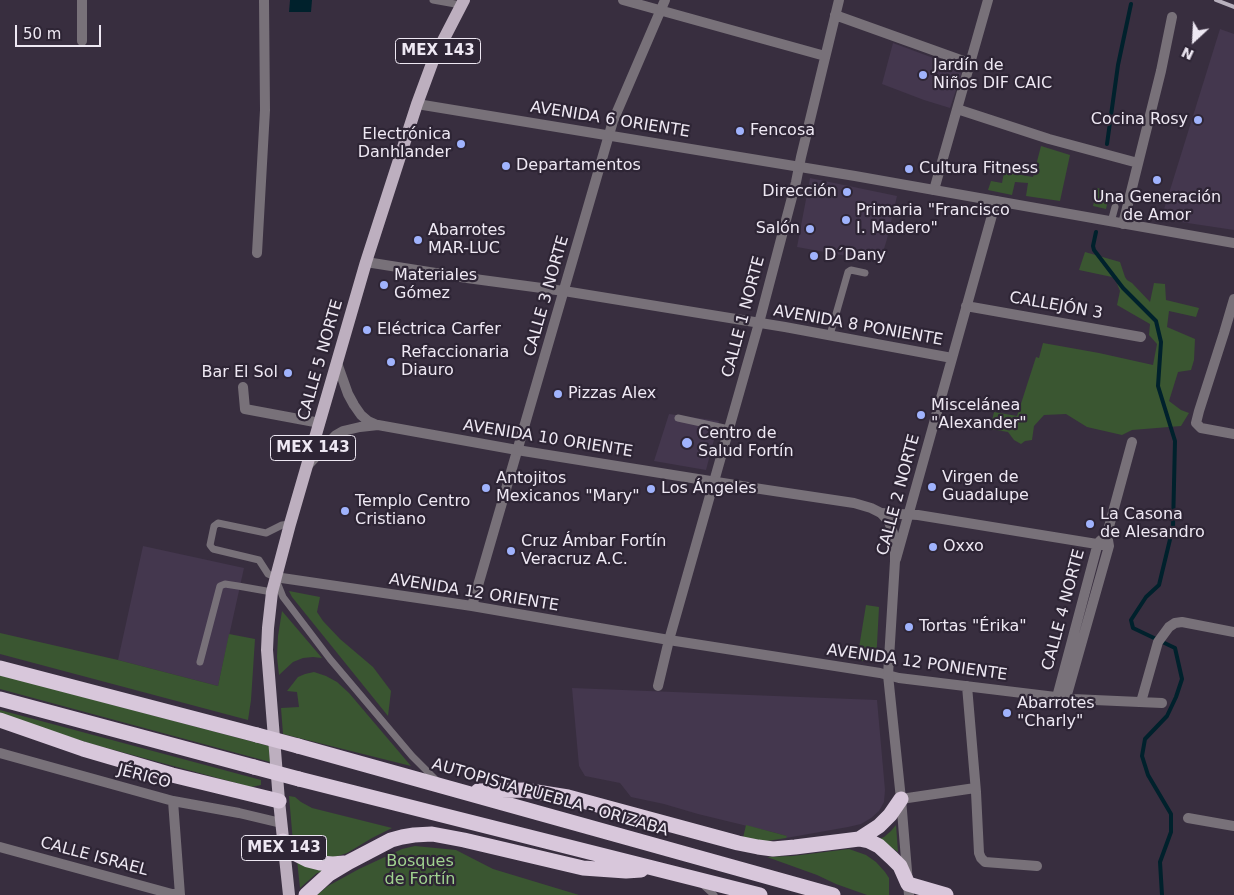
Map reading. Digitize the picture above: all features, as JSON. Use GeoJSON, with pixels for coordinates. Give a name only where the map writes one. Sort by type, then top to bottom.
{"type":"FeatureCollection","features":[{"type":"Feature","properties":{"kind":"highway","name":"AUTOPISTA PUEBLA - ORIZABA"},"geometry":{"type":"LineString","coordinates":[[0,668],[298,746],[833,895]]}},
{"type":"Feature","properties":{"kind":"highway"},"geometry":{"type":"LineString","coordinates":[[0,700],[299,779],[760,895]]}},
{"type":"Feature","properties":{"kind":"highway"},"geometry":{"type":"LineString","coordinates":[[0,720],[83,749],[172,775],[279,801]]}},
{"type":"Feature","properties":{"kind":"highway"},"geometry":{"type":"LineString","coordinates":[[464,792],[524,790],[568,797],[758,847],[788,848],[859,839],[869,841],[879,846],[900,866],[908,890],[946,895]]}},
{"type":"Feature","properties":{"kind":"highway"},"geometry":{"type":"LineString","coordinates":[[859,839],[879,826],[890,815],[901,799]]}},
{"type":"Feature","properties":{"kind":"highway"},"geometry":{"type":"LineString","coordinates":[[306,895],[329,874],[391,840],[432,834],[583,868],[626,871],[662,870]]}},
{"type":"Feature","properties":{"kind":"highway"},"geometry":{"type":"LineString","coordinates":[[283,841],[296,854],[308,860],[332,864],[349,862]]}},
{"type":"Feature","properties":{"kind":"main road","name":"CALLE 5 NORTE"},"geometry":{"type":"LineString","coordinates":[[279,801],[267,650],[275,577],[366,262],[417,104],[434,58],[463,3]]}},
{"type":"Feature","properties":{"kind":"main road","name":"MEX 143"},"geometry":{"type":"LineString","coordinates":[[279,801],[289,895]]}},
{"type":"Feature","properties":{"kind":"street"},"geometry":{"type":"LineString","coordinates":[[82,0],[82,41]]}},
{"type":"Feature","properties":{"kind":"street"},"geometry":{"type":"LineString","coordinates":[[257,253],[265,110],[264,0]]}},
{"type":"Feature","properties":{"kind":"street"},"geometry":{"type":"LineString","coordinates":[[623,0],[825,56]]}},
{"type":"Feature","properties":{"kind":"street","name":"CALLE 3 NORTE"},"geometry":{"type":"LineString","coordinates":[[472,606],[612,121],[665,0]]}},
{"type":"Feature","properties":{"kind":"street","name":"CALLE 1 NORTE"},"geometry":{"type":"LineString","coordinates":[[658,686],[669,640],[759,324],[796,182],[839,0]]}},
{"type":"Feature","properties":{"kind":"street"},"geometry":{"type":"LineString","coordinates":[[934,190],[988,0]]}},
{"type":"Feature","properties":{"kind":"street"},"geometry":{"type":"LineString","coordinates":[[835,15],[969,63]]}},
{"type":"Feature","properties":{"kind":"street"},"geometry":{"type":"LineString","coordinates":[[1123,224],[1162,71],[1172,17]]}},
{"type":"Feature","properties":{"kind":"street","name":"AVENIDA 6 ORIENTE"},"geometry":{"type":"LineString","coordinates":[[417,104],[799,167],[1234,243]]}},
{"type":"Feature","properties":{"kind":"street"},"geometry":{"type":"LineString","coordinates":[[957,109],[1049,139],[1138,163]]}},
{"type":"Feature","properties":{"kind":"street","name":"CALLE 2 NORTE"},"geometry":{"type":"LineString","coordinates":[[908,890],[888,675],[896,561],[996,201]]}},
{"type":"Feature","properties":{"kind":"street","name":"AVENIDA 8 PONIENTE"},"geometry":{"type":"LineString","coordinates":[[366,262],[564,291],[830,335],[952,358]]}},
{"type":"Feature","properties":{"kind":"street"},"geometry":{"type":"LineString","coordinates":[[1234,299],[1198,411],[1196,423],[1201,428],[1234,434]]}},
{"type":"Feature","properties":{"kind":"street","name":"CALLEJÓN 3"},"geometry":{"type":"LineString","coordinates":[[966,306],[1141,337]]}},
{"type":"Feature","properties":{"kind":"street"},"geometry":{"type":"LineString","coordinates":[[337,363],[354,406],[368,421],[378,426]]}},
{"type":"Feature","properties":{"kind":"street"},"geometry":{"type":"LineString","coordinates":[[243,387],[245,409],[320,423]]}},
{"type":"Feature","properties":{"kind":"street"},"geometry":{"type":"LineString","coordinates":[[308,465],[336,435],[343,431],[360,427],[378,426]]}},
{"type":"Feature","properties":{"kind":"street","name":"AVENIDA 10 ORIENTE"},"geometry":{"type":"LineString","coordinates":[[378,426],[714,482],[854,503],[881,513],[918,515],[1109,546]]}},
{"type":"Feature","properties":{"kind":"street","name":"CALLE 4 NORTE"},"geometry":{"type":"LineString","coordinates":[[1062,698],[1098,544],[1106,534],[1132,442]]}},
{"type":"Feature","properties":{"kind":"street"},"geometry":{"type":"LineString","coordinates":[[881,513],[889,522],[893,533],[896,561]]}},
{"type":"Feature","properties":{"kind":"street","name":"CALLE 4 NORTE"},"geometry":{"type":"LineString","coordinates":[[1062,698],[1068,688],[1109,546],[1106,534]]}},
{"type":"Feature","properties":{"kind":"street","name":"AVENIDA 12 ORIENTE"},"geometry":{"type":"LineString","coordinates":[[275,577],[472,606],[669,640]]}},
{"type":"Feature","properties":{"kind":"street"},"geometry":{"type":"LineString","coordinates":[[1141,702],[1158,642],[1164,632],[1170,627],[1182,622],[1234,632]]}},
{"type":"Feature","properties":{"kind":"street","name":"AVENIDA 12 PONIENTE"},"geometry":{"type":"LineString","coordinates":[[669,640],[899,678],[1062,698],[1162,703]]}},
{"type":"Feature","properties":{"kind":"street"},"geometry":{"type":"LineString","coordinates":[[967,686],[979,853],[985,862],[1037,866]]}},
{"type":"Feature","properties":{"kind":"street","name":"JÉRICO"},"geometry":{"type":"LineString","coordinates":[[0,754],[173,801],[281,823]]}},
{"type":"Feature","properties":{"kind":"street"},"geometry":{"type":"LineString","coordinates":[[901,799],[975,788]]}},
{"type":"Feature","properties":{"kind":"street"},"geometry":{"type":"LineString","coordinates":[[173,801],[180,895]]}},
{"type":"Feature","properties":{"kind":"street"},"geometry":{"type":"LineString","coordinates":[[1188,818],[1234,826]]}},
{"type":"Feature","properties":{"kind":"street","name":"CALLE ISRAEL"},"geometry":{"type":"LineString","coordinates":[[0,847],[180,895]]}},
{"type":"Feature","properties":{"kind":"lane"},"geometry":{"type":"LineString","coordinates":[[433,0],[463,3]]}},
{"type":"Feature","properties":{"kind":"lane"},"geometry":{"type":"LineString","coordinates":[[1111,222],[1114,207]]}},
{"type":"Feature","properties":{"kind":"lane"},"geometry":{"type":"LineString","coordinates":[[830,335],[846,275],[851,270],[865,273]]}},
{"type":"Feature","properties":{"kind":"lane"},"geometry":{"type":"LineString","coordinates":[[678,418],[729,430]]}},
{"type":"Feature","properties":{"kind":"lane"},"geometry":{"type":"LineString","coordinates":[[290,524],[282,525],[266,533],[236,530],[218,523],[214,526],[210,545],[213,549],[232,550],[259,560],[268,574],[275,577],[283,597],[330,659],[412,756],[442,786]]}},
{"type":"Feature","properties":{"kind":"lane"},"geometry":{"type":"LineString","coordinates":[[200,662],[220,586],[225,584],[272,592]]}},
{"type":"Feature","properties":{"kind":"lane"},"geometry":{"type":"LineString","coordinates":[[697,879],[714,895]]}},
{"type":"Feature","properties":{"kind":"shaded area"},"geometry":{"type":"Polygon","coordinates":[[[1220,29],[1234,34],[1234,230],[1161,219],[1220,29]]]}},
{"type":"Feature","properties":{"kind":"shaded area","name":"Jardín de Niños DIF CAIC"},"geometry":{"type":"Polygon","coordinates":[[[893,43],[963,69],[950,108],[882,84],[893,43]]]}},
{"type":"Feature","properties":{"kind":"shaded area","name":"Primaria \"Francisco I. Madero\""},"geometry":{"type":"Polygon","coordinates":[[[810,178],[897,196],[880,262],[797,247],[810,178]]]}},
{"type":"Feature","properties":{"kind":"shaded area","name":"Centro de Salud Fortín"},"geometry":{"type":"Polygon","coordinates":[[[669,414],[719,421],[706,470],[654,461],[669,414]]]}},
{"type":"Feature","properties":{"kind":"shaded area"},"geometry":{"type":"Polygon","coordinates":[[[143,546],[244,568],[218,686],[118,660],[143,546]]]}},
{"type":"Feature","properties":{"kind":"shaded area"},"geometry":{"type":"Polygon","coordinates":[[[572,688],[877,700],[885,790],[884,802],[879,811],[861,824],[786,838],[786,836],[776,833],[631,797],[620,783],[585,776],[579,766],[572,688]]]}},
{"type":"Feature","properties":{"kind":"green space"},"geometry":{"type":"Polygon","coordinates":[[[1041,146],[1070,155],[1060,201],[1026,196],[1028,183],[1015,182],[1012,195],[988,190],[991,181],[1002,183],[1004,172],[1033,177],[1041,146]]]}},
{"type":"Feature","properties":{"kind":"green space"},"geometry":{"type":"Polygon","coordinates":[[[1097,188],[1102,189],[1102,195],[1109,196],[1106,209],[1093,206],[1097,188]]]}},
{"type":"Feature","properties":{"kind":"green space"},"geometry":{"type":"Polygon","coordinates":[[[1085,252],[1120,262],[1127,280],[1150,302],[1154,283],[1165,284],[1166,300],[1199,308],[1196,317],[1169,311],[1167,327],[1195,339],[1194,360],[1191,370],[1178,372],[1169,401],[1181,410],[1189,413],[1181,426],[1132,430],[1122,435],[1087,427],[1066,414],[1044,415],[1034,426],[1032,440],[1021,444],[1014,440],[1008,432],[990,429],[994,412],[1017,416],[1036,357],[1039,358],[1043,343],[1153,365],[1157,344],[1149,335],[1150,324],[1117,305],[1120,291],[1112,277],[1079,270],[1085,252]]]}},
{"type":"Feature","properties":{"kind":"green space"},"geometry":{"type":"Polygon","coordinates":[[[289,591],[320,597],[317,612],[323,621],[340,639],[373,667],[391,691],[388,716],[292,597],[289,591]]]}},
{"type":"Feature","properties":{"kind":"green space"},"geometry":{"type":"Polygon","coordinates":[[[866,605],[879,607],[876,663],[857,660],[866,605]]]}},
{"type":"Feature","properties":{"kind":"green space"},"geometry":{"type":"Polygon","coordinates":[[[282,611],[322,658],[303,658],[293,662],[279,675],[277,657],[282,611]]]}},
{"type":"Feature","properties":{"kind":"green space"},"geometry":{"type":"Polygon","coordinates":[[[0,633],[118,660],[218,686],[229,634],[255,639],[248,720],[0,654],[0,633]]]}},
{"type":"Feature","properties":{"kind":"green space"},"geometry":{"type":"Polygon","coordinates":[[[314,672],[337,682],[349,693],[411,766],[283,734],[281,708],[299,707],[297,692],[287,691],[298,677],[314,672]]]}},
{"type":"Feature","properties":{"kind":"green space"},"geometry":{"type":"Polygon","coordinates":[[[0,675],[269,746],[270,762],[0,689],[0,675]]]}},
{"type":"Feature","properties":{"kind":"green space"},"geometry":{"type":"Polygon","coordinates":[[[0,710],[261,780],[261,785],[251,787],[92,744],[0,715],[0,710]]]}},
{"type":"Feature","properties":{"kind":"green space"},"geometry":{"type":"Polygon","coordinates":[[[289,796],[295,797],[312,808],[392,828],[347,853],[335,857],[321,857],[299,848],[293,842],[289,796]]]}},
{"type":"Feature","properties":{"kind":"green space"},"geometry":{"type":"Polygon","coordinates":[[[746,825],[787,836],[786,838],[761,842],[743,838],[746,825]]]}},
{"type":"Feature","properties":{"kind":"green space"},"geometry":{"type":"Polygon","coordinates":[[[896,825],[898,852],[879,839],[884,837],[896,825]]]}},
{"type":"Feature","properties":{"kind":"green space","name":"Bosques de Fortín"},"geometry":{"type":"Polygon","coordinates":[[[415,846],[456,850],[493,869],[579,895],[317,895],[328,886],[359,869],[402,849],[415,846]]]}},
{"type":"Feature","properties":{"kind":"green space"},"geometry":{"type":"Polygon","coordinates":[[[849,849],[866,855],[885,872],[889,878],[889,895],[867,895],[767,857],[793,856],[849,849]]]}},
{"type":"Feature","properties":{"kind":"green space"},"geometry":{"type":"Polygon","coordinates":[[[297,860],[324,871],[317,873],[300,888],[297,860]]]}},
{"type":"Feature","properties":{"kind":"water"},"geometry":{"type":"Polygon","coordinates":[[[290,0],[312,0],[311,12],[289,12],[290,0]]]}},
{"type":"Feature","properties":{"kind":"waterway"},"geometry":{"type":"LineString","coordinates":[[1107,144],[1118,65],[1131,4]]}},
{"type":"Feature","properties":{"kind":"waterway"},"geometry":{"type":"LineString","coordinates":[[1096,232],[1094,250],[1123,288],[1156,321],[1161,342],[1158,386],[1175,441],[1173,527],[1159,585],[1146,597],[1131,620],[1133,628],[1175,648],[1182,679],[1167,716],[1145,739],[1142,756],[1148,775],[1171,814],[1171,832],[1160,862],[1162,895]]}},
{"type":"Feature","properties":{"kind":"railway"},"geometry":{"type":"LineString","coordinates":[[1216,0],[1234,7]]}},
{"type":"Feature","properties":{"kind":"place","name":"Jardín de Niños DIF CAIC"},"geometry":{"type":"Point","coordinates":[923,75]}},
{"type":"Feature","properties":{"kind":"place","name":"Cocina Rosy"},"geometry":{"type":"Point","coordinates":[1198,120]}},
{"type":"Feature","properties":{"kind":"place","name":"Fencosa"},"geometry":{"type":"Point","coordinates":[740,131]}},
{"type":"Feature","properties":{"kind":"place","name":"Electrónica Danhlander"},"geometry":{"type":"Point","coordinates":[461,144]}},
{"type":"Feature","properties":{"kind":"place","name":"Departamentos"},"geometry":{"type":"Point","coordinates":[506,166]}},
{"type":"Feature","properties":{"kind":"place","name":"Cultura Fitness"},"geometry":{"type":"Point","coordinates":[909,169]}},
{"type":"Feature","properties":{"kind":"place","name":"Una Generación de Amor"},"geometry":{"type":"Point","coordinates":[1157,180]}},
{"type":"Feature","properties":{"kind":"place","name":"Dirección"},"geometry":{"type":"Point","coordinates":[847,192]}},
{"type":"Feature","properties":{"kind":"place","name":"Primaria \"Francisco I. Madero\""},"geometry":{"type":"Point","coordinates":[846,220]}},
{"type":"Feature","properties":{"kind":"place","name":"Salón"},"geometry":{"type":"Point","coordinates":[810,229]}},
{"type":"Feature","properties":{"kind":"place","name":"Abarrotes MAR-LUC"},"geometry":{"type":"Point","coordinates":[418,240]}},
{"type":"Feature","properties":{"kind":"place","name":"D´Dany"},"geometry":{"type":"Point","coordinates":[814,256]}},
{"type":"Feature","properties":{"kind":"place","name":"Materiales Gómez"},"geometry":{"type":"Point","coordinates":[384,285]}},
{"type":"Feature","properties":{"kind":"place","name":"Eléctrica Carfer"},"geometry":{"type":"Point","coordinates":[367,330]}},
{"type":"Feature","properties":{"kind":"place","name":"Refaccionaria Diauro"},"geometry":{"type":"Point","coordinates":[391,362]}},
{"type":"Feature","properties":{"kind":"place","name":"Bar El Sol"},"geometry":{"type":"Point","coordinates":[288,373]}},
{"type":"Feature","properties":{"kind":"place","name":"Pizzas Alex"},"geometry":{"type":"Point","coordinates":[558,394]}},
{"type":"Feature","properties":{"kind":"place","name":"Miscelánea \"Alexander\""},"geometry":{"type":"Point","coordinates":[921,415]}},
{"type":"Feature","properties":{"kind":"place","name":"Centro de Salud Fortín"},"geometry":{"type":"Point","coordinates":[687,443]}},
{"type":"Feature","properties":{"kind":"place","name":"Virgen de Guadalupe"},"geometry":{"type":"Point","coordinates":[932,487]}},
{"type":"Feature","properties":{"kind":"place","name":"Antojitos Mexicanos \"Mary\""},"geometry":{"type":"Point","coordinates":[486,488]}},
{"type":"Feature","properties":{"kind":"place","name":"Los Ángeles"},"geometry":{"type":"Point","coordinates":[651,489]}},
{"type":"Feature","properties":{"kind":"place","name":"Templo Centro Cristiano"},"geometry":{"type":"Point","coordinates":[345,511]}},
{"type":"Feature","properties":{"kind":"place","name":"La Casona de Alesandro"},"geometry":{"type":"Point","coordinates":[1090,524]}},
{"type":"Feature","properties":{"kind":"place","name":"Oxxo"},"geometry":{"type":"Point","coordinates":[933,547]}},
{"type":"Feature","properties":{"kind":"place","name":"Cruz Ámbar Fortín Veracruz A.C."},"geometry":{"type":"Point","coordinates":[511,551]}},
{"type":"Feature","properties":{"kind":"place","name":"Tortas \"Érika\""},"geometry":{"type":"Point","coordinates":[909,627]}},
{"type":"Feature","properties":{"kind":"place","name":"Abarrotes \"Charly\""},"geometry":{"type":"Point","coordinates":[1007,713]}}]}
